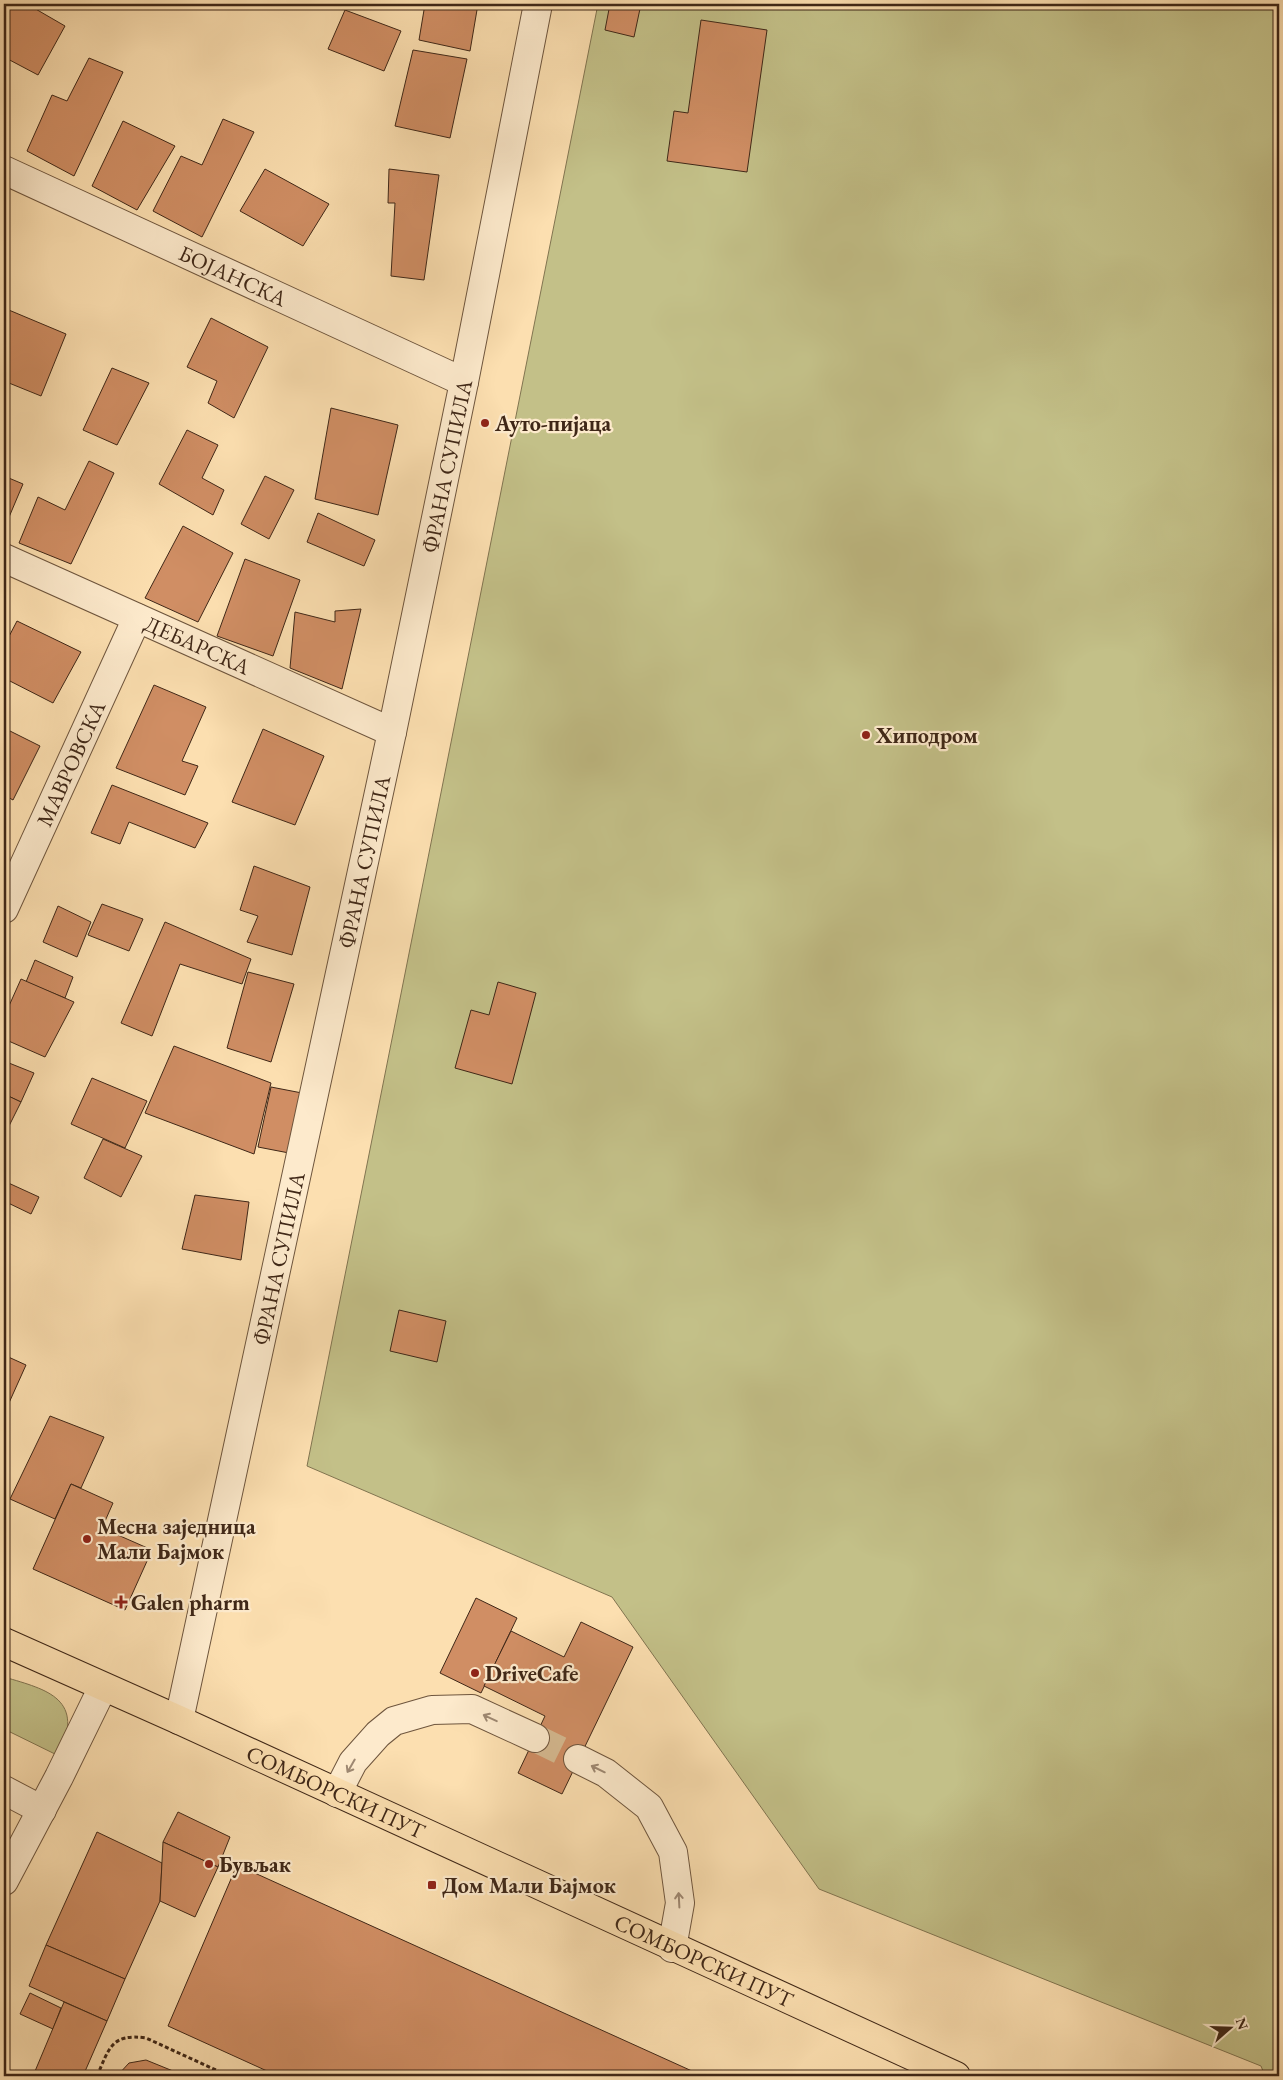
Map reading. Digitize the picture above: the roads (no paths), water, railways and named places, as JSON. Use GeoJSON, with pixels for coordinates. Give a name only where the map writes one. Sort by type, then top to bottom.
{"type":"FeatureCollection","features":[{"type":"Feature","properties":{"kind":"main road","name":"СОМБОРСКИ ПУТ"},"geometry":{"type":"LineString","coordinates":[[4,1642],[179,1720],[672,1948],[956,2076]]}},
{"type":"Feature","properties":{"kind":"street","name":"ФРАНА СУПИЛА"},"geometry":{"type":"LineString","coordinates":[[179,1720],[392,732],[464,382],[538,4]]}},
{"type":"Feature","properties":{"kind":"street","name":"БОЈАНСКА"},"geometry":{"type":"LineString","coordinates":[[4,170],[464,382]]}},
{"type":"Feature","properties":{"kind":"street","name":"ДЕБАРСКА"},"geometry":{"type":"LineString","coordinates":[[4,558],[392,732]]}},
{"type":"Feature","properties":{"kind":"street","name":"МАВРОВСКА"},"geometry":{"type":"LineString","coordinates":[[4,909],[137,618]]}},
{"type":"Feature","properties":{"kind":"street"},"geometry":{"type":"LineString","coordinates":[[4,1881],[42,1810],[103,1687]]}},
{"type":"Feature","properties":{"kind":"street"},"geometry":{"type":"LineString","coordinates":[[338,1793],[353,1762],[378,1734],[394,1721],[432,1710],[472,1709],[534,1738]]}},
{"type":"Feature","properties":{"kind":"street"},"geometry":{"type":"LineString","coordinates":[[578,1759],[606,1772],[649,1806],[673,1852],[680,1903],[672,1948]]}},
{"type":"Feature","properties":{"kind":"street"},"geometry":{"type":"LineString","coordinates":[[4,1790],[42,1810]]}},
{"type":"Feature","properties":{"kind":"tunnel"},"geometry":{"type":"LineString","coordinates":[[535,1738],[578,1759]]}},
{"type":"Feature","properties":{"kind":"place","name":"Ауто-пијаца"},"geometry":{"type":"Point","coordinates":[485,423]}},
{"type":"Feature","properties":{"kind":"place","name":"Хиподром"},"geometry":{"type":"Point","coordinates":[866,735]}},
{"type":"Feature","properties":{"kind":"place","name":"Месна заједница Мали Бајмок"},"geometry":{"type":"Point","coordinates":[87,1539]}},
{"type":"Feature","properties":{"kind":"place","name":"Galen pharm"},"geometry":{"type":"Point","coordinates":[121,1602]}},
{"type":"Feature","properties":{"kind":"place","name":"DriveCafe"},"geometry":{"type":"Point","coordinates":[475,1673]}},
{"type":"Feature","properties":{"kind":"place","name":"Бувљак"},"geometry":{"type":"Point","coordinates":[209,1864]}},
{"type":"Feature","properties":{"kind":"place","name":"Дом Мали Бајмок"},"geometry":{"type":"Point","coordinates":[432,1885]}}]}
